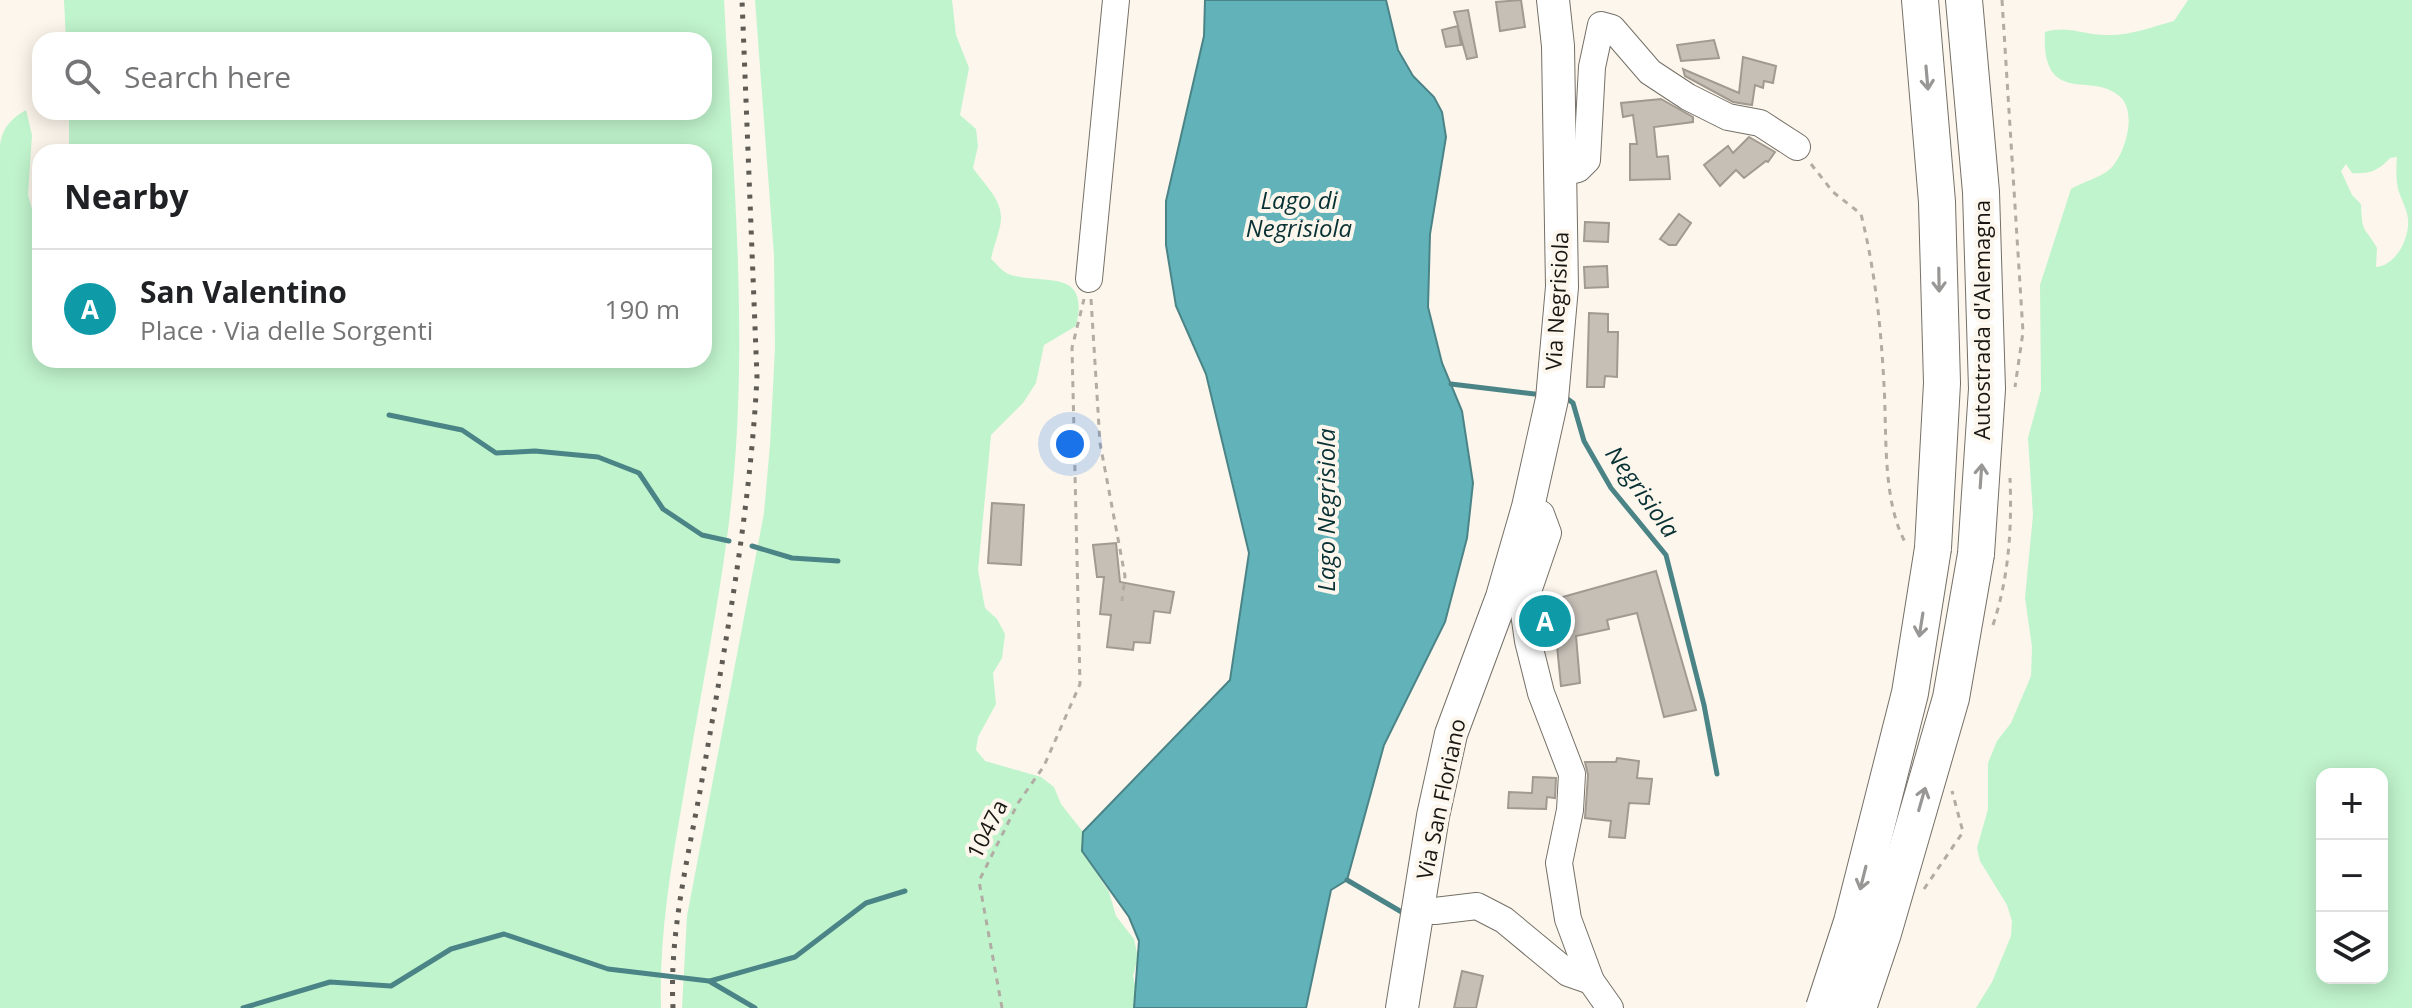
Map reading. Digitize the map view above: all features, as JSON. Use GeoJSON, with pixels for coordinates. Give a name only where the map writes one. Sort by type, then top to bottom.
{"type":"FeatureCollection","features":[{"type":"Feature","properties":{"kind":"highway","name":"Autostrada d'Alemagna"},"geometry":{"type":"LineString","coordinates":[[1824,1008],[1852,922],[1910,693],[1933,548],[1942,368],[1937,202],[1920,0]]}},
{"type":"Feature","properties":{"kind":"highway","name":"Autostrada d'Alemagna"},"geometry":{"type":"LineString","coordinates":[[1858,1008],[1951,698],[1976,554],[1987,389],[1981,192],[1964,0]]}},
{"type":"Feature","properties":{"kind":"main road","name":"Via Negrisiola"},"geometry":{"type":"LineString","coordinates":[[1502,597],[1528,507],[1553,396],[1562,287],[1558,46],[1553,0]]}},
{"type":"Feature","properties":{"kind":"main road","name":"Via San Floriano"},"geometry":{"type":"LineString","coordinates":[[1402,1008],[1433,816],[1451,734],[1502,597]]}},
{"type":"Feature","properties":{"kind":"street"},"geometry":{"type":"LineString","coordinates":[[1089,279],[1116,0]]}},
{"type":"Feature","properties":{"kind":"street"},"geometry":{"type":"LineString","coordinates":[[1560,173],[1578,169],[1587,160],[1592,67],[1601,25],[1612,28],[1650,72],[1688,97],[1728,117],[1760,123],[1797,147]]}},
{"type":"Feature","properties":{"kind":"street"},"geometry":{"type":"LineString","coordinates":[[1528,507],[1541,514],[1548,533],[1523,606],[1528,641],[1541,693],[1572,774],[1570,810],[1559,863],[1568,919],[1591,981],[1610,1008]]}},
{"type":"Feature","properties":{"kind":"street"},"geometry":{"type":"LineString","coordinates":[[1419,909],[1435,911],[1477,906],[1504,920],[1568,973],[1591,981]]}},
{"type":"Feature","properties":{"kind":"path"},"geometry":{"type":"LineString","coordinates":[[1089,279],[1100,443],[1125,576],[1122,601]]}},
{"type":"Feature","properties":{"kind":"path","name":"1047a"},"geometry":{"type":"LineString","coordinates":[[1002,1008],[979,881],[1018,803],[1044,766],[1080,684],[1072,348],[1089,279]]}},
{"type":"Feature","properties":{"kind":"path"},"geometry":{"type":"LineString","coordinates":[[1921,893],[1963,832],[1951,787]]}},
{"type":"Feature","properties":{"kind":"green space"},"geometry":{"type":"Polygon","coordinates":[[[64,0],[724,0],[738,265],[735,464],[718,599],[670,880],[662,957],[661,1008],[0,1008],[0,146],[2,135],[11,121],[26,110],[32,135],[28,195],[32,209],[32,368],[712,368],[712,144],[69,144],[69,120],[712,120],[712,32],[66,32],[64,0]]]}},
{"type":"Feature","properties":{"kind":"green space"},"geometry":{"type":"Polygon","coordinates":[[[755,0],[952,0],[956,35],[969,68],[960,115],[976,129],[978,146],[973,168],[995,198],[1000,212],[1001,223],[991,259],[1008,274],[1062,282],[1077,295],[1079,308],[1076,326],[1044,345],[1036,383],[1023,403],[991,435],[978,570],[985,608],[997,619],[1005,634],[1002,658],[993,673],[996,704],[978,737],[976,750],[985,761],[1041,777],[1054,787],[1061,804],[1083,832],[1082,851],[1109,892],[1116,916],[1134,939],[1138,958],[1133,976],[1140,1008],[682,1008],[687,916],[764,513],[770,445],[775,348],[774,256],[755,0]]]}},
{"type":"Feature","properties":{"kind":"green space"},"geometry":{"type":"Polygon","coordinates":[[[2188,0],[2412,0],[2412,1008],[1976,1008],[1992,982],[2011,936],[2012,921],[2007,905],[1980,861],[1977,848],[1988,809],[1988,763],[1997,741],[2011,723],[2031,676],[2032,647],[2025,598],[2033,515],[2028,438],[2041,390],[2040,285],[2071,189],[2101,175],[2116,162],[2125,143],[2129,121],[2128,111],[2118,95],[2097,86],[2064,81],[2053,73],[2046,53],[2045,32],[2068,30],[2115,35],[2174,21],[2188,0]],[[2397,157],[2390,158],[2369,172],[2352,173],[2346,164],[2341,171],[2352,195],[2361,204],[2364,229],[2377,248],[2376,267],[2395,257],[2407,235],[2408,219],[2396,173],[2397,157]]]}},
{"type":"Feature","properties":{"kind":"water","name":"Lago di Negrisiola"},"geometry":{"type":"Polygon","coordinates":[[[1205,0],[1386,0],[1398,50],[1413,76],[1434,97],[1442,112],[1446,137],[1430,234],[1428,307],[1442,363],[1462,411],[1473,483],[1467,538],[1445,622],[1384,745],[1347,880],[1331,890],[1306,1008],[1134,1008],[1139,941],[1129,917],[1082,851],[1083,832],[1230,680],[1249,553],[1206,374],[1176,306],[1166,245],[1166,201],[1204,36],[1205,0]]]}},
{"type":"Feature","properties":{"kind":"building"},"geometry":{"type":"Polygon","coordinates":[[[1521,0],[1525,27],[1500,31],[1496,2],[1521,0]]]}},
{"type":"Feature","properties":{"kind":"building"},"geometry":{"type":"Polygon","coordinates":[[[1468,10],[1477,57],[1467,59],[1458,27],[1461,45],[1446,47],[1442,30],[1458,26],[1454,12],[1468,10]]]}},
{"type":"Feature","properties":{"kind":"building"},"geometry":{"type":"Polygon","coordinates":[[[1714,40],[1719,58],[1681,61],[1677,45],[1714,40]]]}},
{"type":"Feature","properties":{"kind":"building"},"geometry":{"type":"Polygon","coordinates":[[[1743,57],[1776,66],[1773,83],[1764,81],[1763,88],[1755,85],[1752,105],[1733,102],[1685,76],[1683,69],[1739,93],[1743,57]]]}},
{"type":"Feature","properties":{"kind":"building"},"geometry":{"type":"Polygon","coordinates":[[[1661,99],[1693,117],[1693,122],[1654,127],[1657,157],[1668,156],[1670,179],[1630,180],[1630,144],[1637,144],[1633,115],[1623,117],[1621,103],[1661,99]]]}},
{"type":"Feature","properties":{"kind":"building"},"geometry":{"type":"Polygon","coordinates":[[[1749,137],[1775,152],[1768,162],[1744,178],[1736,170],[1720,186],[1704,165],[1728,146],[1733,153],[1749,137]]]}},
{"type":"Feature","properties":{"kind":"building"},"geometry":{"type":"Polygon","coordinates":[[[1679,214],[1691,223],[1676,245],[1669,245],[1660,239],[1679,214]]]}},
{"type":"Feature","properties":{"kind":"building"},"geometry":{"type":"Polygon","coordinates":[[[1585,222],[1609,223],[1608,242],[1584,241],[1585,222]]]}},
{"type":"Feature","properties":{"kind":"building"},"geometry":{"type":"Polygon","coordinates":[[[1607,266],[1608,287],[1585,288],[1584,267],[1607,266]]]}},
{"type":"Feature","properties":{"kind":"building"},"geometry":{"type":"Polygon","coordinates":[[[1589,313],[1608,314],[1608,332],[1618,332],[1617,377],[1605,376],[1604,387],[1587,387],[1589,313]]]}},
{"type":"Feature","properties":{"kind":"building"},"geometry":{"type":"Polygon","coordinates":[[[992,503],[1024,505],[1021,565],[988,563],[992,503]]]}},
{"type":"Feature","properties":{"kind":"building"},"geometry":{"type":"Polygon","coordinates":[[[1116,543],[1120,582],[1174,592],[1170,613],[1154,611],[1150,643],[1134,642],[1133,650],[1107,647],[1111,615],[1100,614],[1104,577],[1097,577],[1093,545],[1116,543]]]}},
{"type":"Feature","properties":{"kind":"building"},"geometry":{"type":"Polygon","coordinates":[[[1656,571],[1696,710],[1664,717],[1637,613],[1607,620],[1609,629],[1576,636],[1580,683],[1561,686],[1556,636],[1544,637],[1541,603],[1656,571]]]}},
{"type":"Feature","properties":{"kind":"building"},"geometry":{"type":"Polygon","coordinates":[[[1617,758],[1639,761],[1637,778],[1652,779],[1649,804],[1629,803],[1625,838],[1609,837],[1611,821],[1585,818],[1588,775],[1585,762],[1616,762],[1617,758]]]}},
{"type":"Feature","properties":{"kind":"building"},"geometry":{"type":"Polygon","coordinates":[[[1533,777],[1556,778],[1555,798],[1547,797],[1546,809],[1508,808],[1509,792],[1532,793],[1533,777]]]}},
{"type":"Feature","properties":{"kind":"building"},"geometry":{"type":"Polygon","coordinates":[[[1462,971],[1483,976],[1476,1008],[1454,1008],[1462,971]]]}},
{"type":"Feature","properties":{"kind":"waterway","name":"Negrisiola"},"geometry":{"type":"LineString","coordinates":[[1451,384],[1543,395]]}},
{"type":"Feature","properties":{"kind":"waterway","name":"Negrisiola"},"geometry":{"type":"LineString","coordinates":[[1565,397],[1573,403],[1584,441],[1611,488],[1666,555],[1704,705],[1717,774]]}},
{"type":"Feature","properties":{"kind":"waterway"},"geometry":{"type":"LineString","coordinates":[[389,415],[462,430],[496,453],[535,451],[598,457],[639,473],[663,509],[702,535],[729,541]]}},
{"type":"Feature","properties":{"kind":"waterway"},"geometry":{"type":"LineString","coordinates":[[752,546],[792,558],[838,561]]}},
{"type":"Feature","properties":{"kind":"waterway"},"geometry":{"type":"LineString","coordinates":[[1347,880],[1405,914]]}},
{"type":"Feature","properties":{"kind":"waterway"},"geometry":{"type":"LineString","coordinates":[[710,981],[795,957],[866,903],[905,891]]}},
{"type":"Feature","properties":{"kind":"waterway"},"geometry":{"type":"LineString","coordinates":[[243,1008],[330,982],[391,986],[451,949],[504,934],[608,969],[709,981],[755,1008]]}},
{"type":"Feature","properties":{"kind":"railway"},"geometry":{"type":"LineString","coordinates":[[673,1008],[677,922],[736,579],[754,428],[757,377],[742,0]]}},
{"type":"Feature","properties":{"kind":"place","name":"San Valentino"},"geometry":{"type":"Point","coordinates":[1545,621]}},
{"type":"Feature","properties":{"kind":"water label","name":"Lago Negrisiola"},"geometry":{"type":"Point","coordinates":[1327,510]}}]}
